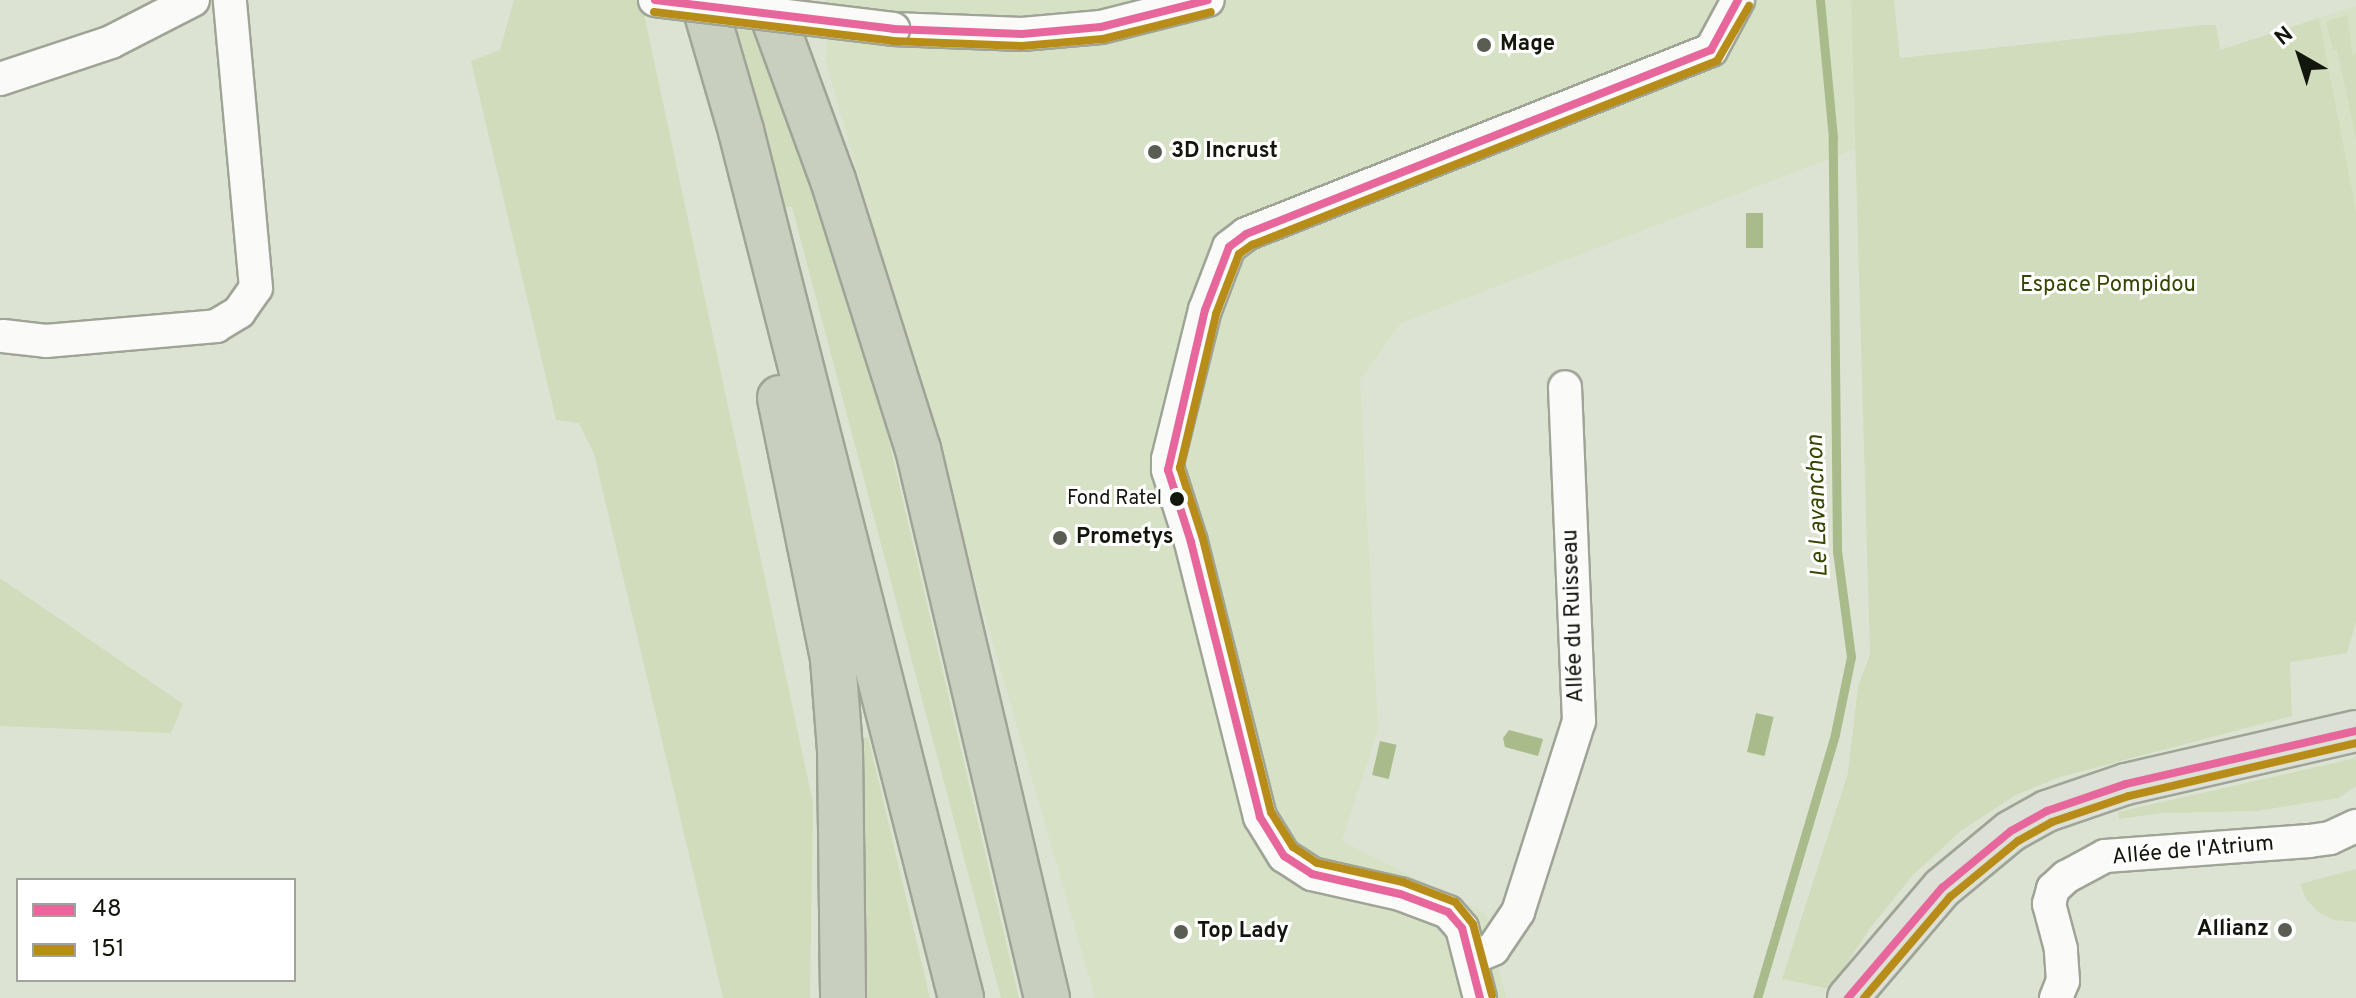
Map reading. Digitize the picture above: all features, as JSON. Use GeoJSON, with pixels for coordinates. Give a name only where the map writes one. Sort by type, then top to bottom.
{"type":"FeatureCollection","features":[{"type":"Feature","properties":{"kind":"highway"},"geometry":{"type":"LineString","coordinates":[[703,0],[741,131],[961,998]]}},
{"type":"Feature","properties":{"kind":"highway"},"geometry":{"type":"LineString","coordinates":[[767,0],[833,180],[918,449],[1047,998]]}},
{"type":"Feature","properties":{"kind":"highway"},"geometry":{"type":"LineString","coordinates":[[775,267],[762,315],[812,544],[833,659],[840,749],[843,998]]}},
{"type":"Feature","properties":{"kind":"main road"},"geometry":{"type":"LineString","coordinates":[[1848,998],[1911,922],[1972,861],[2011,831],[2047,811],[2126,784],[2356,731]]}},
{"type":"Feature","properties":{"kind":"main road"},"geometry":{"type":"LineString","coordinates":[[1878,998],[1911,922]]}},
{"type":"Feature","properties":{"kind":"street"},"geometry":{"type":"LineString","coordinates":[[0,79],[111,42],[193,0]]}},
{"type":"Feature","properties":{"kind":"street"},"geometry":{"type":"LineString","coordinates":[[3,336],[46,341],[216,326],[239,312],[256,288],[230,0]]}},
{"type":"Feature","properties":{"kind":"street"},"geometry":{"type":"LineString","coordinates":[[655,0],[893,29],[1022,34],[1101,27],[1208,0]]}},
{"type":"Feature","properties":{"kind":"street"},"geometry":{"type":"LineString","coordinates":[[1480,998],[1462,928],[1448,912],[1400,894],[1312,874],[1284,856],[1260,817],[1191,542],[1168,470],[1168,459],[1205,310],[1229,247],[1246,234],[1711,50],[1738,0]]}},
{"type":"Feature","properties":{"kind":"street","name":"Allée du Ruisseau"},"geometry":{"type":"LineString","coordinates":[[1472,958],[1493,949],[1518,912],[1579,721],[1565,387]]}},
{"type":"Feature","properties":{"kind":"street","name":"Allée de l'Atrium"},"geometry":{"type":"LineString","coordinates":[[2056,998],[2063,981],[2061,949],[2049,904],[2053,889],[2077,870],[2105,856],[2309,841],[2330,838],[2356,826]]}},
{"type":"Feature","properties":{"kind":"shaded area"},"geometry":{"type":"Polygon","coordinates":[[[827,0],[1851,0],[1855,149],[1401,323],[1360,379],[1378,729],[1342,841],[1486,914],[1506,998],[1095,998],[826,63],[827,0]]]}},
{"type":"Feature","properties":{"kind":"shaded area"},"geometry":{"type":"Polygon","coordinates":[[[2356,6],[2356,211],[2319,18],[2356,6]]]}},
{"type":"Feature","properties":{"kind":"shaded area"},"geometry":{"type":"Polygon","coordinates":[[[1746,213],[1763,213],[1763,248],[1746,248],[1746,213]]]}},
{"type":"Feature","properties":{"kind":"shaded area"},"geometry":{"type":"Polygon","coordinates":[[[1756,713],[1774,717],[1765,756],[1747,752],[1756,713]]]}},
{"type":"Feature","properties":{"kind":"shaded area"},"geometry":{"type":"Polygon","coordinates":[[[1509,730],[1543,739],[1538,756],[1505,747],[1503,738],[1509,730]]]}},
{"type":"Feature","properties":{"kind":"shaded area"},"geometry":{"type":"Polygon","coordinates":[[[1380,741],[1397,745],[1389,779],[1372,775],[1380,741]]]}},
{"type":"Feature","properties":{"kind":"green space"},"geometry":{"type":"Polygon","coordinates":[[[514,0],[641,0],[813,803],[810,998],[723,998],[594,454],[579,423],[556,420],[471,61],[500,50],[514,0]]]}},
{"type":"Feature","properties":{"kind":"green space","name":"Espace Pompidou"},"geometry":{"type":"Polygon","coordinates":[[[1851,0],[1894,0],[1900,58],[2204,25],[2216,25],[2220,50],[2319,18],[2356,211],[2356,622],[2347,653],[2290,662],[2292,716],[2060,777],[2016,795],[1962,830],[1913,875],[1871,927],[1830,989],[1782,979],[1848,773],[1858,686],[1870,655],[1851,0]]]}},
{"type":"Feature","properties":{"kind":"green space"},"geometry":{"type":"Polygon","coordinates":[[[2347,16],[2353,57],[2356,52],[2356,138],[2337,49],[2333,50],[2326,21],[2347,16]]]}},
{"type":"Feature","properties":{"kind":"green space"},"geometry":{"type":"Polygon","coordinates":[[[734,29],[758,31],[860,317],[1019,998],[1001,998],[792,207],[784,207],[734,29]]]}},
{"type":"Feature","properties":{"kind":"green space"},"geometry":{"type":"Polygon","coordinates":[[[0,578],[183,704],[171,733],[0,726],[0,578]]]}},
{"type":"Feature","properties":{"kind":"green space"},"geometry":{"type":"Polygon","coordinates":[[[868,737],[930,998],[856,998],[853,740],[868,737]]]}},
{"type":"Feature","properties":{"kind":"green space"},"geometry":{"type":"Polygon","coordinates":[[[2356,758],[2356,786],[2338,798],[2256,811],[2162,813],[2119,819],[2118,812],[2356,758]]]}},
{"type":"Feature","properties":{"kind":"green space"},"geometry":{"type":"Polygon","coordinates":[[[2356,869],[2356,922],[2334,920],[2318,912],[2306,899],[2300,884],[2356,869]]]}},
{"type":"Feature","properties":{"kind":"waterway","name":"Le Lavanchon"},"geometry":{"type":"LineString","coordinates":[[1757,998],[1835,734],[1851,657],[1837,551],[1833,138],[1820,0]]}},
{"type":"Feature","properties":{"kind":"transit line","name":"48"},"geometry":{"type":"LineString","coordinates":[[655,0],[893,29],[1022,34],[1101,27],[1208,0]]}},
{"type":"Feature","properties":{"kind":"transit line","name":"48"},"geometry":{"type":"LineString","coordinates":[[1480,998],[1462,928],[1448,912],[1400,894],[1312,874],[1284,856],[1260,817],[1191,542],[1168,470],[1205,310],[1229,247],[1246,234],[1711,50],[1738,0]]}},
{"type":"Feature","properties":{"kind":"transit line","name":"151"},"geometry":{"type":"LineString","coordinates":[[1492,995],[1473,924],[1455,902],[1403,882],[1317,863],[1293,847],[1271,812],[1203,539],[1180,468],[1216,314],[1239,254],[1252,245],[1717,61],[1749,6]]}},
{"type":"Feature","properties":{"kind":"transit line","name":"151"},"geometry":{"type":"LineString","coordinates":[[654,12],[892,41],[1022,46],[1103,39],[1211,12]]}},
{"type":"Feature","properties":{"kind":"transit line","name":"48"},"geometry":{"type":"LineString","coordinates":[[1848,998],[1942,888],[2011,831],[2047,811],[2126,784],[2356,731]]}},
{"type":"Feature","properties":{"kind":"transit line","name":"151"},"geometry":{"type":"LineString","coordinates":[[1864,998],[1950,897],[2018,841],[2052,822],[2129,796],[2356,743]]}},
{"type":"Feature","properties":{"kind":"place","name":"Mage"},"geometry":{"type":"Point","coordinates":[1484,45]}},
{"type":"Feature","properties":{"kind":"place","name":"3D Incrust"},"geometry":{"type":"Point","coordinates":[1155,152]}},
{"type":"Feature","properties":{"kind":"place","name":"Fond Ratel"},"geometry":{"type":"Point","coordinates":[1177,499]}},
{"type":"Feature","properties":{"kind":"place","name":"Prometys"},"geometry":{"type":"Point","coordinates":[1060,538]}},
{"type":"Feature","properties":{"kind":"place","name":"Allianz"},"geometry":{"type":"Point","coordinates":[2285,930]}},
{"type":"Feature","properties":{"kind":"place","name":"Top Lady"},"geometry":{"type":"Point","coordinates":[1181,932]}}]}
